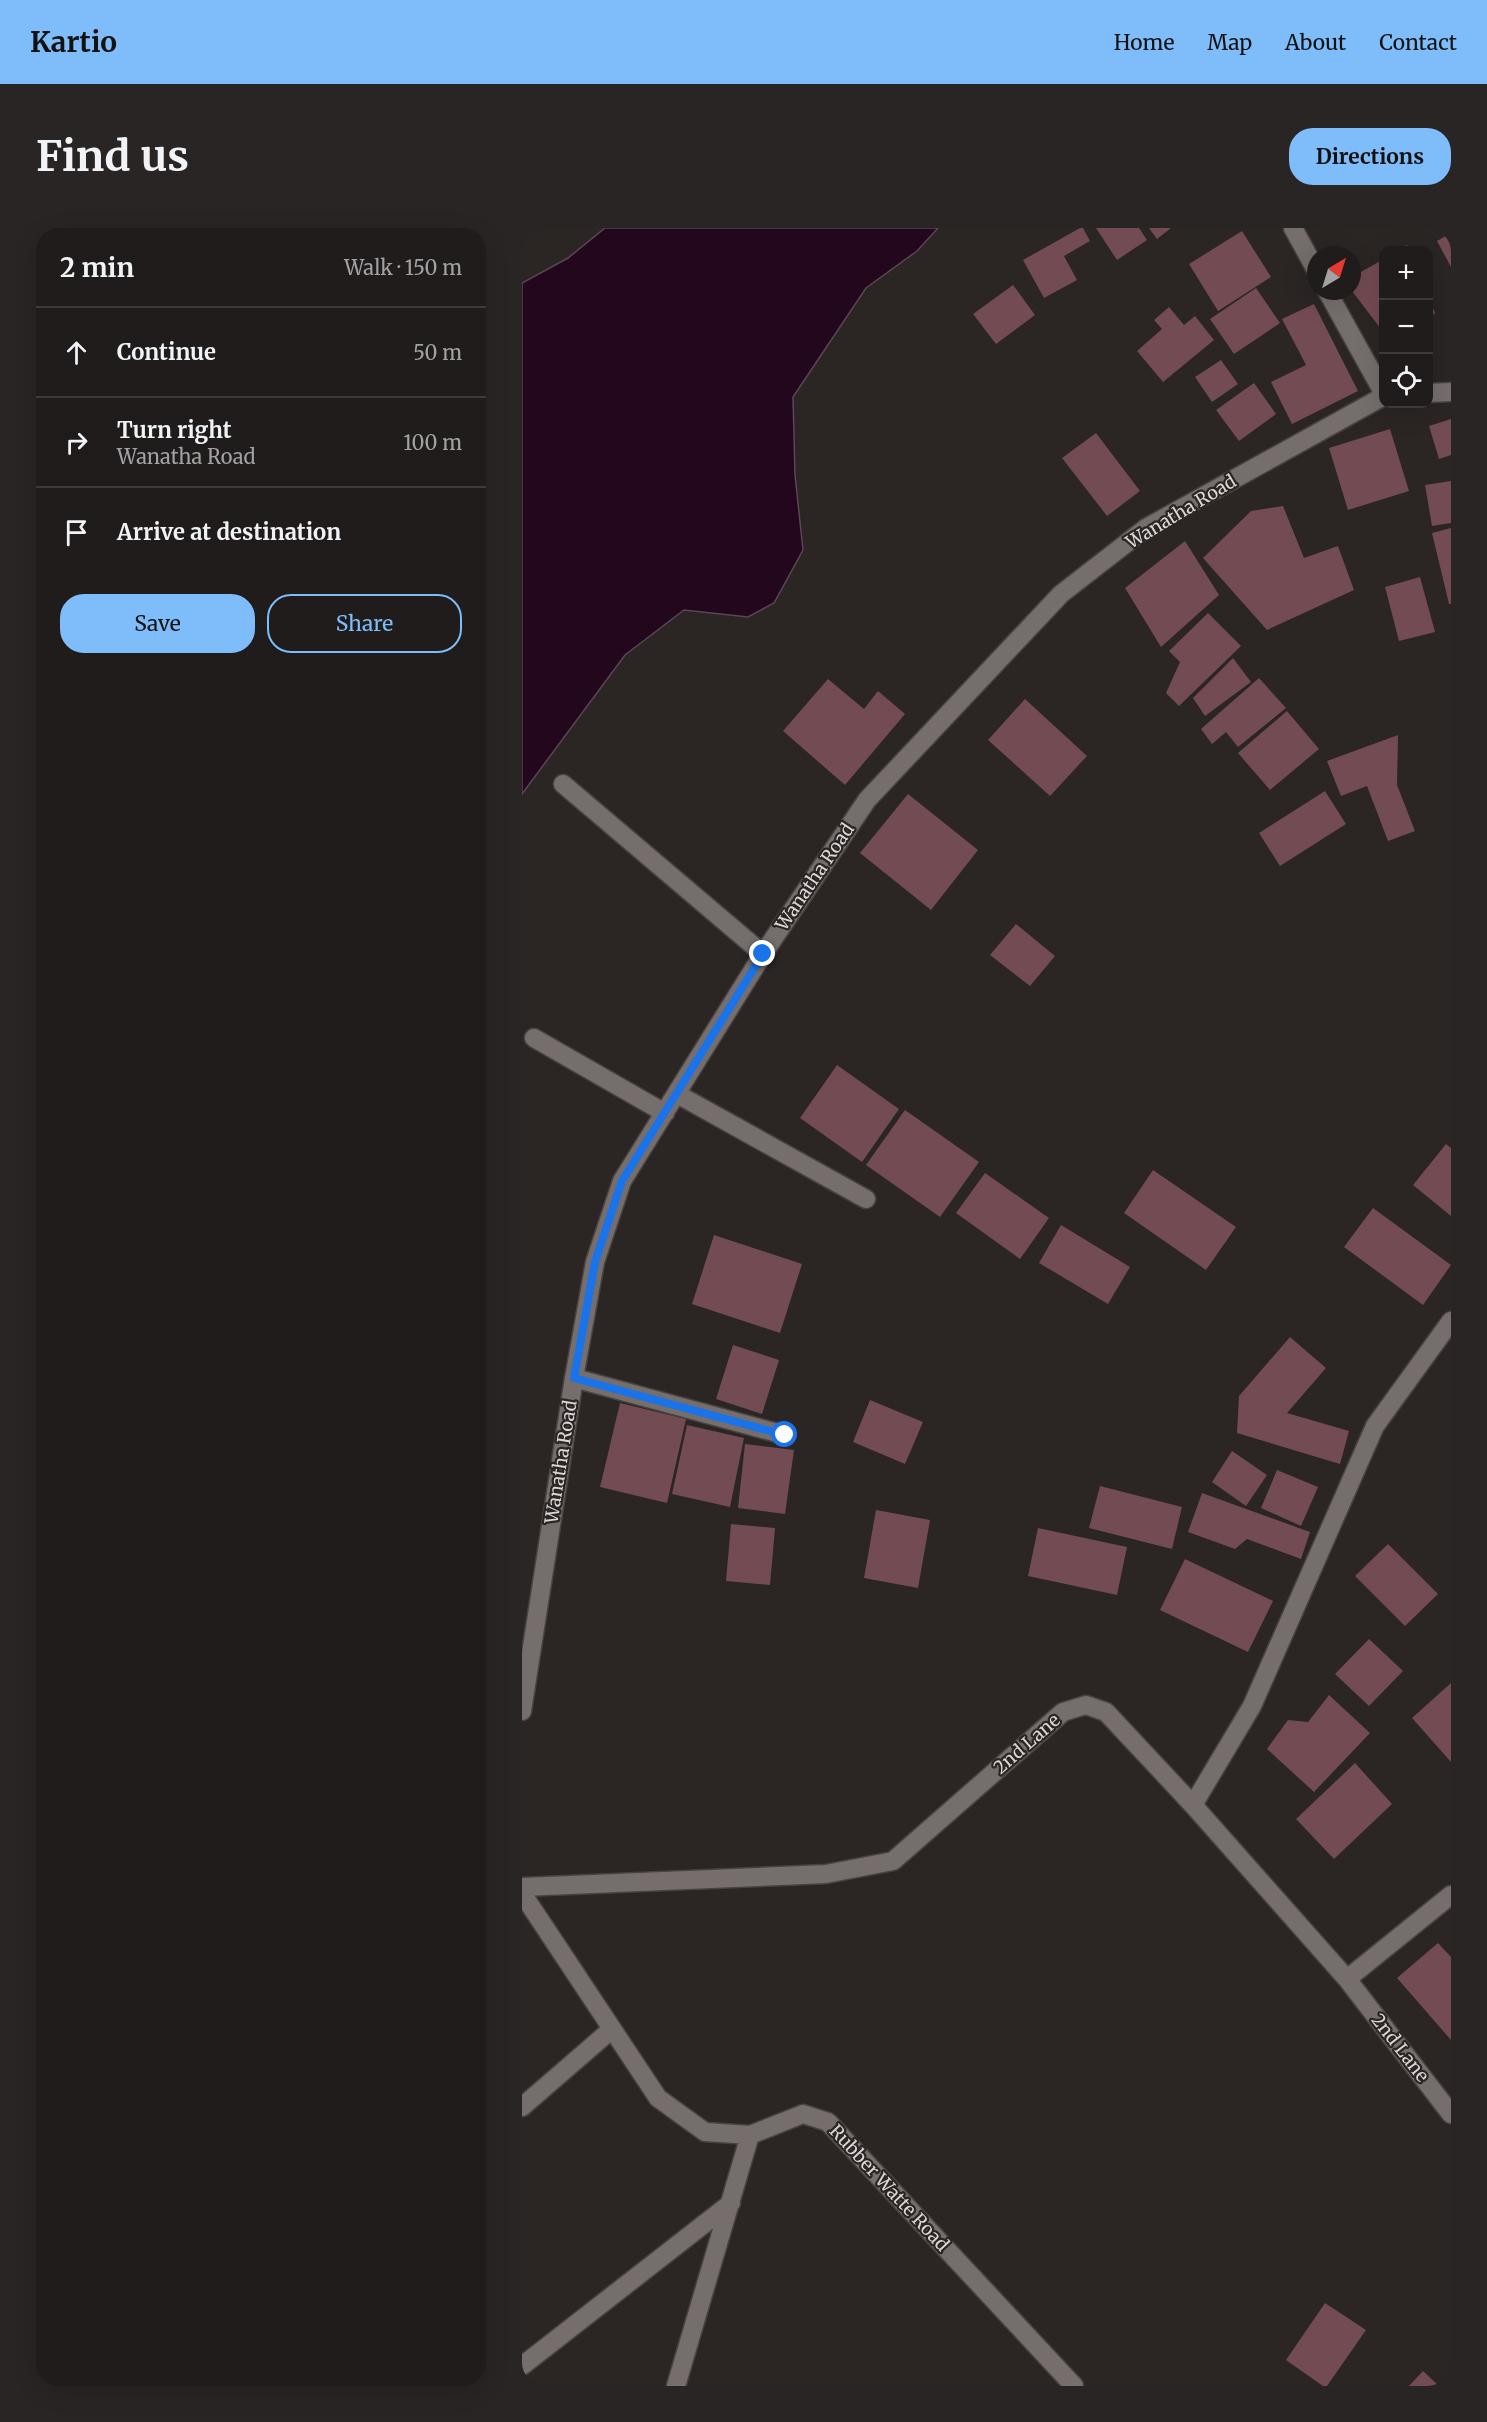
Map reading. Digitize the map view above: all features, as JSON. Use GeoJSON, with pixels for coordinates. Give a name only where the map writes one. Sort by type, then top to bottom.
{"type":"FeatureCollection","features":[{"type":"Feature","properties":{"kind":"street"},"geometry":{"type":"LineString","coordinates":[[1293,228],[1307,254]]}},
{"type":"Feature","properties":{"kind":"street"},"geometry":{"type":"LineString","coordinates":[[1332,300],[1379,388]]}},
{"type":"Feature","properties":{"kind":"street"},"geometry":{"type":"LineString","coordinates":[[1433,393],[1451,392]]}},
{"type":"Feature","properties":{"kind":"street","name":"Wanatha Road"},"geometry":{"type":"LineString","coordinates":[[522,1711],[574,1378],[595,1262],[622,1181],[763,954],[867,800],[1060,594],[1146,528],[1379,397]]}},
{"type":"Feature","properties":{"kind":"street"},"geometry":{"type":"LineString","coordinates":[[563,784],[763,954]]}},
{"type":"Feature","properties":{"kind":"street"},"geometry":{"type":"LineString","coordinates":[[534,1038],[665,1113]]}},
{"type":"Feature","properties":{"kind":"street"},"geometry":{"type":"LineString","coordinates":[[676,1094],[866,1198]]}},
{"type":"Feature","properties":{"kind":"street"},"geometry":{"type":"LineString","coordinates":[[1193,1805],[1252,1706],[1375,1426],[1451,1321]]}},
{"type":"Feature","properties":{"kind":"street"},"geometry":{"type":"LineString","coordinates":[[574,1378],[785,1435]]}},
{"type":"Feature","properties":{"kind":"street","name":"2nd Lane"},"geometry":{"type":"LineString","coordinates":[[522,1887],[826,1874],[893,1861],[1063,1712],[1086,1705],[1106,1712],[1193,1805],[1347,1979],[1451,2114]]}},
{"type":"Feature","properties":{"kind":"street","name":"Rubber Watte Road"},"geometry":{"type":"LineString","coordinates":[[522,1893],[658,2098],[705,2132],[750,2135],[803,2114],[828,2122],[1074,2386]]}},
{"type":"Feature","properties":{"kind":"street"},"geometry":{"type":"LineString","coordinates":[[1347,1979],[1451,1895]]}},
{"type":"Feature","properties":{"kind":"street"},"geometry":{"type":"LineString","coordinates":[[522,2107],[612,2029]]}},
{"type":"Feature","properties":{"kind":"street"},"geometry":{"type":"LineString","coordinates":[[676,2386],[750,2135]]}},
{"type":"Feature","properties":{"kind":"street"},"geometry":{"type":"LineString","coordinates":[[522,2366],[730,2203]]}},
{"type":"Feature","properties":{"kind":"shaded area"},"geometry":{"type":"Polygon","coordinates":[[[605,228],[938,228],[917,251],[866,288],[793,397],[795,475],[803,550],[774,603],[748,617],[684,610],[625,655],[522,794],[522,283],[568,258],[605,228]]]}},
{"type":"Feature","properties":{"kind":"building"},"geometry":{"type":"Polygon","coordinates":[[[1083,228],[1090,241],[1064,256],[1077,280],[1044,298],[1023,260],[1083,228]]]}},
{"type":"Feature","properties":{"kind":"building"},"geometry":{"type":"Polygon","coordinates":[[[1096,228],[1139,228],[1147,240],[1117,260],[1096,228]]]}},
{"type":"Feature","properties":{"kind":"building"},"geometry":{"type":"Polygon","coordinates":[[[1149,228],[1171,228],[1157,239],[1149,228]]]}},
{"type":"Feature","properties":{"kind":"building"},"geometry":{"type":"Polygon","coordinates":[[[1242,231],[1271,277],[1218,311],[1189,264],[1242,231]]]}},
{"type":"Feature","properties":{"kind":"building"},"geometry":{"type":"Polygon","coordinates":[[[1451,233],[1451,267],[1437,241],[1451,233]]]}},
{"type":"Feature","properties":{"kind":"building"},"geometry":{"type":"Polygon","coordinates":[[[1379,262],[1379,326],[1359,300],[1361,300],[1361,272],[1379,262]]]}},
{"type":"Feature","properties":{"kind":"building"},"geometry":{"type":"Polygon","coordinates":[[[1013,285],[1035,315],[996,344],[973,314],[1013,285]]]}},
{"type":"Feature","properties":{"kind":"building"},"geometry":{"type":"Polygon","coordinates":[[[1256,288],[1280,323],[1234,354],[1210,319],[1256,288]]]}},
{"type":"Feature","properties":{"kind":"building"},"geometry":{"type":"Polygon","coordinates":[[[1314,304],[1358,391],[1292,424],[1271,382],[1306,365],[1282,319],[1314,304]]]}},
{"type":"Feature","properties":{"kind":"building"},"geometry":{"type":"Polygon","coordinates":[[[1169,307],[1184,325],[1195,316],[1214,340],[1163,382],[1137,351],[1162,329],[1154,320],[1169,307]]]}},
{"type":"Feature","properties":{"kind":"building"},"geometry":{"type":"Polygon","coordinates":[[[1221,360],[1238,384],[1212,402],[1195,377],[1221,360]]]}},
{"type":"Feature","properties":{"kind":"building"},"geometry":{"type":"Polygon","coordinates":[[[1254,383],[1276,414],[1239,441],[1216,410],[1254,383]]]}},
{"type":"Feature","properties":{"kind":"building"},"geometry":{"type":"Polygon","coordinates":[[[1451,419],[1451,455],[1439,459],[1429,426],[1451,419]]]}},
{"type":"Feature","properties":{"kind":"building"},"geometry":{"type":"Polygon","coordinates":[[[1390,429],[1409,491],[1348,510],[1329,448],[1390,429]]]}},
{"type":"Feature","properties":{"kind":"building"},"geometry":{"type":"Polygon","coordinates":[[[1096,433],[1140,491],[1107,516],[1062,458],[1096,433]]]}},
{"type":"Feature","properties":{"kind":"building"},"geometry":{"type":"Polygon","coordinates":[[[1451,481],[1451,523],[1432,526],[1425,485],[1451,481]]]}},
{"type":"Feature","properties":{"kind":"building"},"geometry":{"type":"Polygon","coordinates":[[[1283,506],[1304,558],[1338,546],[1354,590],[1267,630],[1203,558],[1251,511],[1283,506]]]}},
{"type":"Feature","properties":{"kind":"building"},"geometry":{"type":"Polygon","coordinates":[[[1451,528],[1451,604],[1449,604],[1432,533],[1451,528]]]}},
{"type":"Feature","properties":{"kind":"building"},"geometry":{"type":"Polygon","coordinates":[[[1185,541],[1219,595],[1161,647],[1125,588],[1185,541]]]}},
{"type":"Feature","properties":{"kind":"building"},"geometry":{"type":"Polygon","coordinates":[[[1420,577],[1435,632],[1399,641],[1385,587],[1420,577]]]}},
{"type":"Feature","properties":{"kind":"building"},"geometry":{"type":"Polygon","coordinates":[[[1208,613],[1241,646],[1179,706],[1166,693],[1180,662],[1169,651],[1208,613]]]}},
{"type":"Feature","properties":{"kind":"building"},"geometry":{"type":"Polygon","coordinates":[[[1233,658],[1251,682],[1205,716],[1193,698],[1233,658]]]}},
{"type":"Feature","properties":{"kind":"building"},"geometry":{"type":"Polygon","coordinates":[[[1259,678],[1286,708],[1238,747],[1226,732],[1212,744],[1201,729],[1259,678]]]}},
{"type":"Feature","properties":{"kind":"building"},"geometry":{"type":"Polygon","coordinates":[[[828,679],[864,709],[878,691],[905,714],[845,785],[783,731],[828,679]]]}},
{"type":"Feature","properties":{"kind":"building"},"geometry":{"type":"Polygon","coordinates":[[[1025,699],[1087,756],[1050,796],[988,740],[1025,699]]]}},
{"type":"Feature","properties":{"kind":"building"},"geometry":{"type":"Polygon","coordinates":[[[1287,711],[1319,749],[1270,790],[1238,753],[1287,711]]]}},
{"type":"Feature","properties":{"kind":"building"},"geometry":{"type":"Polygon","coordinates":[[[1398,735],[1397,785],[1415,831],[1388,841],[1367,786],[1341,796],[1327,761],[1398,735]]]}},
{"type":"Feature","properties":{"kind":"building"},"geometry":{"type":"Polygon","coordinates":[[[1325,791],[1346,824],[1280,866],[1259,833],[1325,791]]]}},
{"type":"Feature","properties":{"kind":"building"},"geometry":{"type":"Polygon","coordinates":[[[908,794],[978,850],[931,910],[860,853],[908,794]]]}},
{"type":"Feature","properties":{"kind":"building"},"geometry":{"type":"Polygon","coordinates":[[[1016,924],[1055,956],[1030,986],[990,955],[1016,924]]]}},
{"type":"Feature","properties":{"kind":"building"},"geometry":{"type":"Polygon","coordinates":[[[837,1065],[899,1109],[862,1162],[800,1118],[837,1065]]]}},
{"type":"Feature","properties":{"kind":"building"},"geometry":{"type":"Polygon","coordinates":[[[905,1110],[979,1162],[940,1217],[866,1165],[905,1110]]]}},
{"type":"Feature","properties":{"kind":"building"},"geometry":{"type":"Polygon","coordinates":[[[1446,1144],[1451,1148],[1451,1216],[1413,1185],[1446,1144]]]}},
{"type":"Feature","properties":{"kind":"building"},"geometry":{"type":"Polygon","coordinates":[[[1153,1170],[1236,1227],[1206,1270],[1124,1213],[1153,1170]]]}},
{"type":"Feature","properties":{"kind":"building"},"geometry":{"type":"Polygon","coordinates":[[[985,1173],[1049,1218],[1020,1259],[956,1213],[985,1173]]]}},
{"type":"Feature","properties":{"kind":"building"},"geometry":{"type":"Polygon","coordinates":[[[1373,1208],[1451,1265],[1423,1305],[1344,1247],[1373,1208]]]}},
{"type":"Feature","properties":{"kind":"building"},"geometry":{"type":"Polygon","coordinates":[[[1061,1225],[1130,1267],[1108,1304],[1039,1263],[1061,1225]]]}},
{"type":"Feature","properties":{"kind":"building"},"geometry":{"type":"Polygon","coordinates":[[[714,1235],[802,1264],[780,1333],[692,1304],[714,1235]]]}},
{"type":"Feature","properties":{"kind":"building"},"geometry":{"type":"Polygon","coordinates":[[[1290,1337],[1326,1368],[1287,1413],[1349,1431],[1340,1464],[1237,1433],[1239,1396],[1290,1337]]]}},
{"type":"Feature","properties":{"kind":"building"},"geometry":{"type":"Polygon","coordinates":[[[733,1345],[779,1360],[762,1414],[716,1399],[733,1345]]]}},
{"type":"Feature","properties":{"kind":"building"},"geometry":{"type":"Polygon","coordinates":[[[870,1400],[923,1422],[905,1464],[853,1442],[870,1400]]]}},
{"type":"Feature","properties":{"kind":"building"},"geometry":{"type":"Polygon","coordinates":[[[620,1403],[686,1419],[667,1503],[600,1487],[620,1403]]]}},
{"type":"Feature","properties":{"kind":"building"},"geometry":{"type":"Polygon","coordinates":[[[687,1425],[744,1438],[730,1507],[672,1494],[687,1425]]]}},
{"type":"Feature","properties":{"kind":"building"},"geometry":{"type":"Polygon","coordinates":[[[745,1444],[794,1450],[785,1514],[738,1508],[745,1444]]]}},
{"type":"Feature","properties":{"kind":"building"},"geometry":{"type":"Polygon","coordinates":[[[1232,1451],[1267,1475],[1246,1506],[1212,1482],[1232,1451]]]}},
{"type":"Feature","properties":{"kind":"building"},"geometry":{"type":"Polygon","coordinates":[[[1277,1470],[1318,1487],[1301,1526],[1261,1508],[1277,1470]]]}},
{"type":"Feature","properties":{"kind":"building"},"geometry":{"type":"Polygon","coordinates":[[[1100,1486],[1182,1507],[1172,1549],[1089,1528],[1100,1486]]]}},
{"type":"Feature","properties":{"kind":"building"},"geometry":{"type":"Polygon","coordinates":[[[1202,1493],[1310,1532],[1301,1559],[1247,1539],[1235,1549],[1188,1532],[1202,1493]]]}},
{"type":"Feature","properties":{"kind":"building"},"geometry":{"type":"Polygon","coordinates":[[[876,1510],[930,1520],[918,1588],[864,1578],[876,1510]]]}},
{"type":"Feature","properties":{"kind":"building"},"geometry":{"type":"Polygon","coordinates":[[[731,1524],[775,1528],[770,1585],[726,1581],[731,1524]]]}},
{"type":"Feature","properties":{"kind":"building"},"geometry":{"type":"Polygon","coordinates":[[[1038,1528],[1127,1547],[1117,1595],[1028,1576],[1038,1528]]]}},
{"type":"Feature","properties":{"kind":"building"},"geometry":{"type":"Polygon","coordinates":[[[1388,1544],[1438,1594],[1405,1626],[1355,1576],[1388,1544]]]}},
{"type":"Feature","properties":{"kind":"building"},"geometry":{"type":"Polygon","coordinates":[[[1185,1559],[1273,1601],[1248,1652],[1160,1610],[1185,1559]]]}},
{"type":"Feature","properties":{"kind":"building"},"geometry":{"type":"Polygon","coordinates":[[[1369,1639],[1403,1671],[1369,1706],[1335,1674],[1369,1639]]]}},
{"type":"Feature","properties":{"kind":"building"},"geometry":{"type":"Polygon","coordinates":[[[1451,1683],[1451,1762],[1412,1718],[1451,1683]]]}},
{"type":"Feature","properties":{"kind":"building"},"geometry":{"type":"Polygon","coordinates":[[[1329,1695],[1370,1733],[1314,1792],[1267,1749],[1288,1720],[1308,1722],[1329,1695]]]}},
{"type":"Feature","properties":{"kind":"building"},"geometry":{"type":"Polygon","coordinates":[[[1355,1763],[1392,1804],[1334,1859],[1296,1819],[1355,1763]]]}},
{"type":"Feature","properties":{"kind":"building"},"geometry":{"type":"Polygon","coordinates":[[[1438,1943],[1451,1957],[1451,2040],[1397,1978],[1438,1943]]]}},
{"type":"Feature","properties":{"kind":"building"},"geometry":{"type":"Polygon","coordinates":[[[1325,2303],[1366,2330],[1327,2386],[1323,2386],[1286,2360],[1325,2303]]]}},
{"type":"Feature","properties":{"kind":"building"},"geometry":{"type":"Polygon","coordinates":[[[1423,2371],[1439,2386],[1409,2386],[1423,2371]]]}},
{"type":"Feature","properties":{"kind":"route"},"geometry":{"type":"LineString","coordinates":[[763,954],[622,1181],[595,1262],[574,1378],[785,1435]]}}]}
